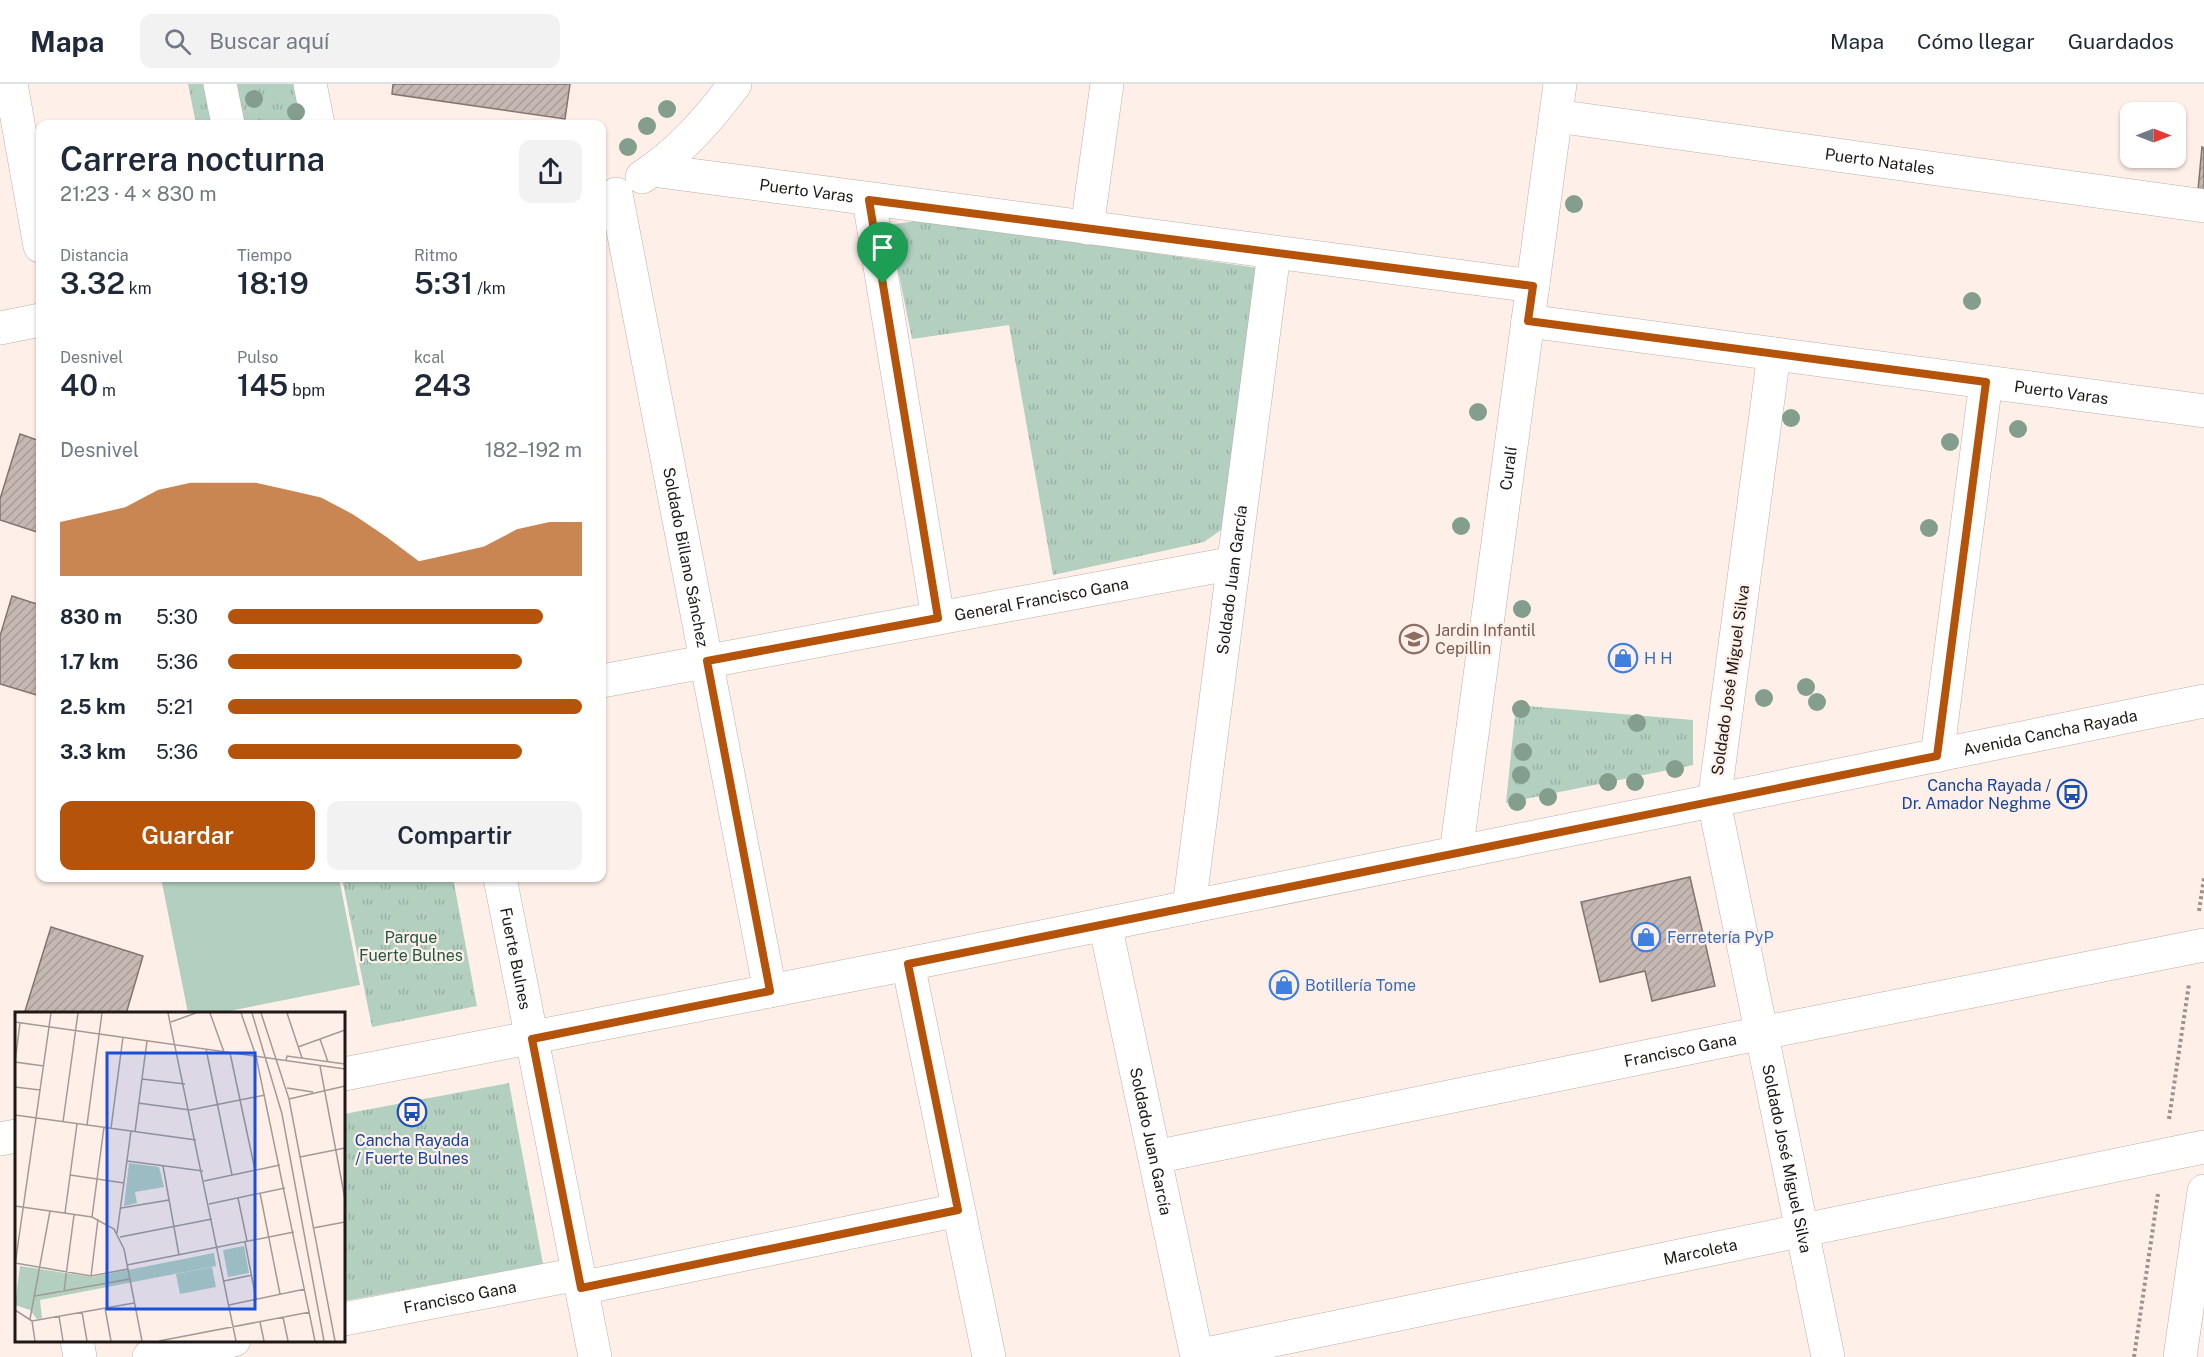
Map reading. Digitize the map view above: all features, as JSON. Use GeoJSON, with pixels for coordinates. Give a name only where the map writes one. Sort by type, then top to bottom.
{"type":"FeatureCollection","features":[{"type":"Feature","properties":{"kind":"street"},"geometry":{"type":"LineString","coordinates":[[11,84],[36,224]]}},
{"type":"Feature","properties":{"kind":"street"},"geometry":{"type":"LineString","coordinates":[[220,84],[227,120]]}},
{"type":"Feature","properties":{"kind":"street"},"geometry":{"type":"LineString","coordinates":[[310,84],[317,120]]}},
{"type":"Feature","properties":{"kind":"street"},"geometry":{"type":"LineString","coordinates":[[609,198],[652,170],[685,143],[714,112],[735,84]]}},
{"type":"Feature","properties":{"kind":"street"},"geometry":{"type":"LineString","coordinates":[[1088,228],[1107,84]]}},
{"type":"Feature","properties":{"kind":"street","name":"Curalí"},"geometry":{"type":"LineString","coordinates":[[1456,853],[1560,84]]}},
{"type":"Feature","properties":{"kind":"street","name":"Puerto Natales"},"geometry":{"type":"LineString","coordinates":[[1556,116],[2204,206]]}},
{"type":"Feature","properties":{"kind":"street","name":"Puerto Varas"},"geometry":{"type":"LineString","coordinates":[[652,170],[1533,286]]}},
{"type":"Feature","properties":{"kind":"street","name":"Soldado Billano Sánchez"},"geometry":{"type":"LineString","coordinates":[[609,198],[707,661],[770,991]]}},
{"type":"Feature","properties":{"kind":"street"},"geometry":{"type":"LineString","coordinates":[[869,200],[938,618]]}},
{"type":"Feature","properties":{"kind":"street","name":"Soldado Juan García"},"geometry":{"type":"LineString","coordinates":[[1189,907],[1274,253]]}},
{"type":"Feature","properties":{"kind":"street"},"geometry":{"type":"LineString","coordinates":[[0,328],[36,321]]}},
{"type":"Feature","properties":{"kind":"street","name":"Puerto Varas"},"geometry":{"type":"LineString","coordinates":[[1528,321],[2204,411]]}},
{"type":"Feature","properties":{"kind":"street","name":"Soldado José Miguel Silva"},"geometry":{"type":"LineString","coordinates":[[1774,354],[1714,802],[1828,1357]]}},
{"type":"Feature","properties":{"kind":"street"},"geometry":{"type":"LineString","coordinates":[[1937,756],[1986,382]]}},
{"type":"Feature","properties":{"kind":"street","name":"General Francisco Gana"},"geometry":{"type":"LineString","coordinates":[[606,680],[1234,563]]}},
{"type":"Feature","properties":{"kind":"street","name":"Avenida Cancha Rayada"},"geometry":{"type":"LineString","coordinates":[[345,1074],[908,964],[2204,701]]}},
{"type":"Feature","properties":{"kind":"street","name":"Fuerte Bulnes"},"geometry":{"type":"LineString","coordinates":[[501,882],[595,1357]]}},
{"type":"Feature","properties":{"kind":"street","name":"Soldado Juan García"},"geometry":{"type":"LineString","coordinates":[[1105,924],[1197,1357]]}},
{"type":"Feature","properties":{"kind":"street","name":"Francisco Gana"},"geometry":{"type":"LineString","coordinates":[[1155,1157],[2204,945]]}},
{"type":"Feature","properties":{"kind":"street"},"geometry":{"type":"LineString","coordinates":[[908,964],[989,1357]]}},
{"type":"Feature","properties":{"kind":"street"},"geometry":{"type":"LineString","coordinates":[[0,1139],[15,1136]]}},
{"type":"Feature","properties":{"kind":"street","name":"Marcoleta"},"geometry":{"type":"LineString","coordinates":[[1197,1357],[2204,1147]]}},
{"type":"Feature","properties":{"kind":"street"},"geometry":{"type":"LineString","coordinates":[[2180,1357],[2204,1191]]}},
{"type":"Feature","properties":{"kind":"street","name":"Francisco Gana"},"geometry":{"type":"LineString","coordinates":[[345,1319],[580,1281],[958,1210]]}},
{"type":"Feature","properties":{"kind":"street"},"geometry":{"type":"LineString","coordinates":[[77,1342],[80,1357]]}},
{"type":"Feature","properties":{"kind":"street"},"geometry":{"type":"LineString","coordinates":[[149,1357],[229,1342]]}},
{"type":"Feature","properties":{"kind":"green space"},"geometry":{"type":"Polygon","coordinates":[[[188,84],[302,84],[309,120],[195,120],[188,84]]]}},
{"type":"Feature","properties":{"kind":"green space"},"geometry":{"type":"Polygon","coordinates":[[[921,220],[1258,268],[1224,528],[1204,542],[1053,575],[1009,325],[912,339],[889,225],[921,220]]]}},
{"type":"Feature","properties":{"kind":"green space"},"geometry":{"type":"Polygon","coordinates":[[[1516,705],[1693,720],[1693,765],[1506,803],[1516,705]]]}},
{"type":"Feature","properties":{"kind":"green space"},"geometry":{"type":"Polygon","coordinates":[[[162,882],[340,882],[360,985],[224,1012],[188,1012],[162,882]]]}},
{"type":"Feature","properties":{"kind":"green space","name":"Parque Fuerte Bulnes"},"geometry":{"type":"Polygon","coordinates":[[[343,882],[454,882],[477,1006],[372,1027],[343,882]]]}},
{"type":"Feature","properties":{"kind":"green space"},"geometry":{"type":"Polygon","coordinates":[[[509,1083],[543,1264],[345,1301],[345,1114],[509,1083]]]}},
{"type":"Feature","properties":{"kind":"building"},"geometry":{"type":"Polygon","coordinates":[[[393,84],[570,84],[565,119],[392,94],[393,84]]]}},
{"type":"Feature","properties":{"kind":"building"},"geometry":{"type":"Polygon","coordinates":[[[2202,147],[2204,148],[2204,191],[2198,190],[2202,147]]]}},
{"type":"Feature","properties":{"kind":"building"},"geometry":{"type":"Polygon","coordinates":[[[20,434],[36,440],[36,532],[0,520],[0,499],[20,434]]]}},
{"type":"Feature","properties":{"kind":"building"},"geometry":{"type":"Polygon","coordinates":[[[12,596],[36,604],[36,695],[0,684],[0,636],[12,596]]]}},
{"type":"Feature","properties":{"kind":"building","name":"Ferretería PyP"},"geometry":{"type":"Polygon","coordinates":[[[1690,877],[1715,986],[1652,1001],[1645,971],[1600,982],[1581,902],[1690,877]]]}},
{"type":"Feature","properties":{"kind":"building"},"geometry":{"type":"Polygon","coordinates":[[[51,927],[143,956],[127,1012],[25,1011],[51,927]]]}},
{"type":"Feature","properties":{"kind":"place","name":"Jardin Infantil Cepillin"},"geometry":{"type":"Point","coordinates":[1414,639]}},
{"type":"Feature","properties":{"kind":"place","name":"H H"},"geometry":{"type":"Point","coordinates":[1623,658]}},
{"type":"Feature","properties":{"kind":"place","name":"Cancha Rayada / Dr. Amador Neghme"},"geometry":{"type":"Point","coordinates":[2072,794]}},
{"type":"Feature","properties":{"kind":"place","name":"Ferretería PyP"},"geometry":{"type":"Point","coordinates":[1646,937]}},
{"type":"Feature","properties":{"kind":"place","name":"Botillería Tome"},"geometry":{"type":"Point","coordinates":[1284,985]}},
{"type":"Feature","properties":{"kind":"place","name":"Cancha Rayada / Fuerte Bulnes"},"geometry":{"type":"Point","coordinates":[412,1112]}},
{"type":"Feature","properties":{"kind":"route"},"geometry":{"type":"LineString","coordinates":[[869,200],[1533,286],[1528,321],[1986,382],[1937,756],[908,964],[958,1210],[581,1288],[532,1039],[770,991],[707,661],[938,618],[883,284],[869,200]]}}]}
